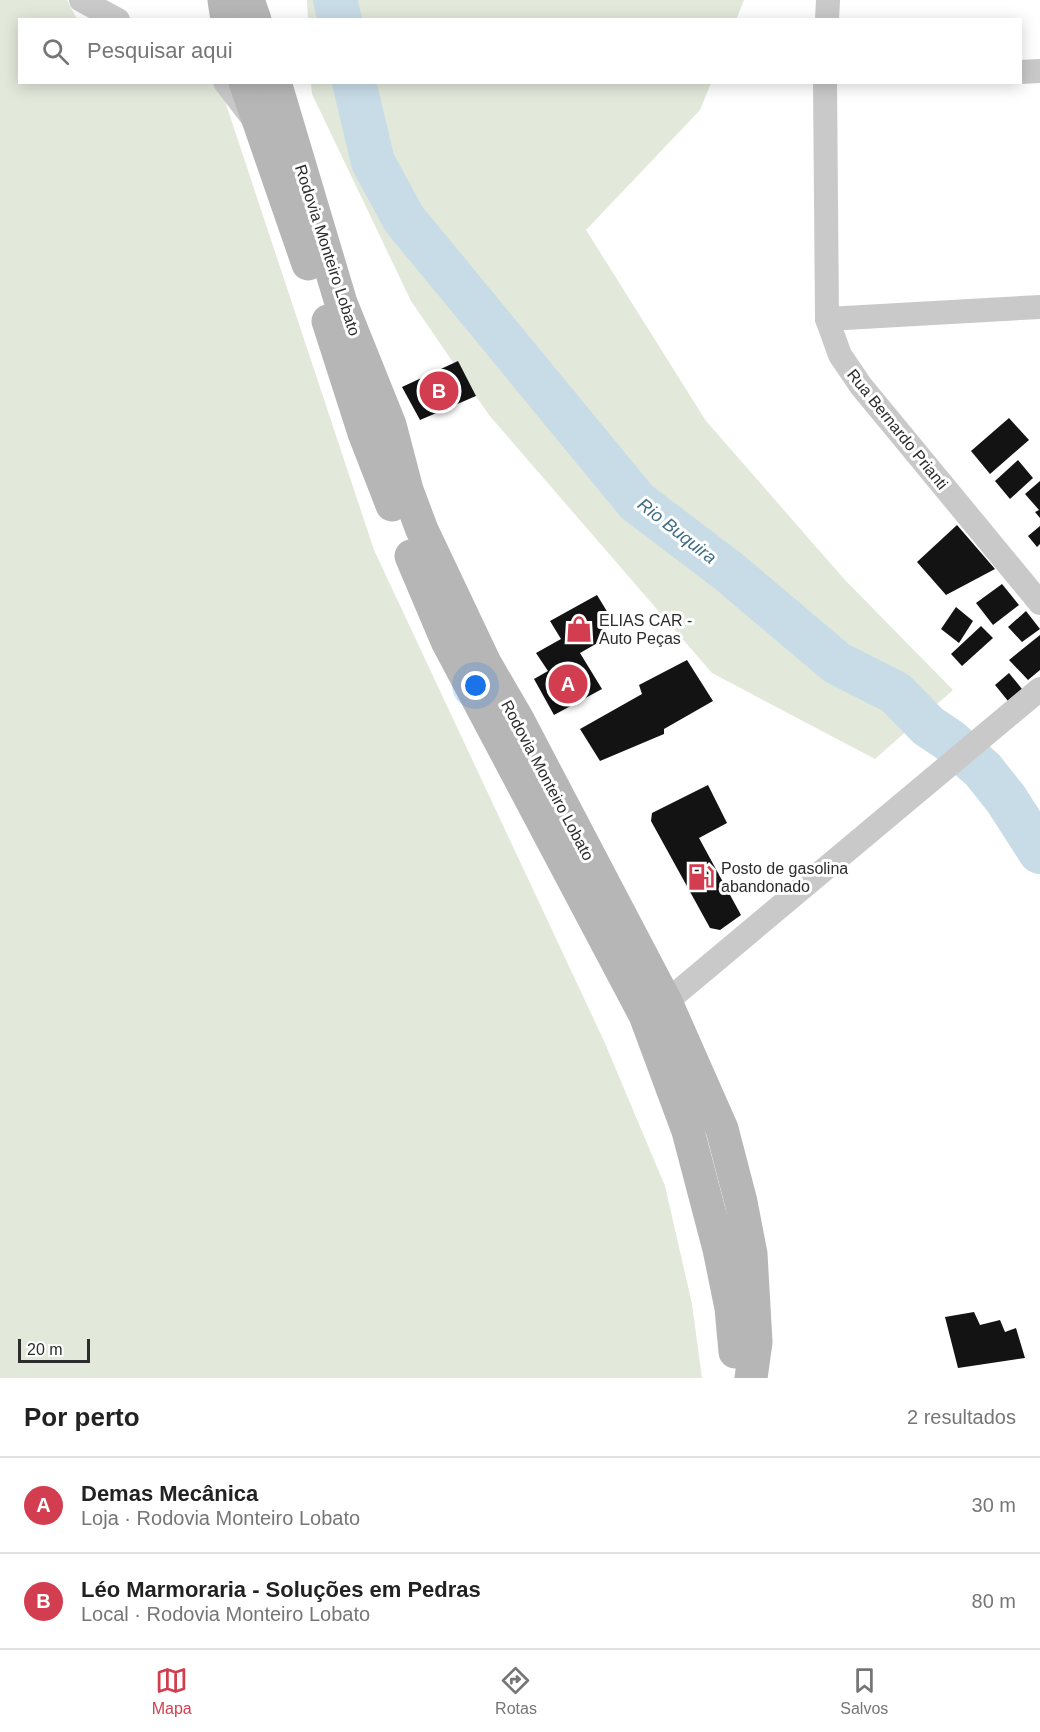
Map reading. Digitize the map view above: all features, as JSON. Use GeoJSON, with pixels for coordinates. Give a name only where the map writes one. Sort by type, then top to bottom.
{"type":"FeatureCollection","features":[{"type":"Feature","properties":{"kind":"main road"},"geometry":{"type":"LineString","coordinates":[[224,0],[227,18]]}},
{"type":"Feature","properties":{"kind":"main road"},"geometry":{"type":"LineString","coordinates":[[248,0],[254,18]]}},
{"type":"Feature","properties":{"kind":"main road","name":"Rodovia Monteiro Lobato"},"geometry":{"type":"LineString","coordinates":[[246,84],[274,126],[383,407],[407,490],[422,530],[485,663],[517,718],[655,1008],[719,1249],[730,1308],[739,1378]]}},
{"type":"Feature","properties":{"kind":"main road"},"geometry":{"type":"LineString","coordinates":[[262,84],[274,99],[274,126]]}},
{"type":"Feature","properties":{"kind":"main road","name":"Rodovia Monteiro Lobato"},"geometry":{"type":"LineString","coordinates":[[276,84],[274,126],[325,311],[364,433],[421,582],[447,640],[722,1129],[741,1202],[751,1254],[756,1342],[751,1378]]}},
{"type":"Feature","properties":{"kind":"street"},"geometry":{"type":"LineString","coordinates":[[81,0],[114,18]]}},
{"type":"Feature","properties":{"kind":"street"},"geometry":{"type":"LineString","coordinates":[[827,18],[828,0]]}},
{"type":"Feature","properties":{"kind":"street"},"geometry":{"type":"LineString","coordinates":[[1022,72],[1040,71]]}},
{"type":"Feature","properties":{"kind":"street"},"geometry":{"type":"LineString","coordinates":[[227,84],[274,126]]}},
{"type":"Feature","properties":{"kind":"street","name":"Rua Bernardo Prianti"},"geometry":{"type":"LineString","coordinates":[[825,84],[827,319],[840,355],[861,386],[1040,603]]}},
{"type":"Feature","properties":{"kind":"street"},"geometry":{"type":"LineString","coordinates":[[827,319],[1040,307]]}},
{"type":"Feature","properties":{"kind":"street"},"geometry":{"type":"LineString","coordinates":[[655,1008],[916,793],[1004,717],[1037,699]]}},
{"type":"Feature","properties":{"kind":"shaded area"},"geometry":{"type":"Polygon","coordinates":[[[0,0],[67,0],[76,18],[18,18],[18,84],[216,84],[220,86],[374,550],[604,1041],[665,1186],[692,1304],[702,1378],[0,1378],[0,0]]]}},
{"type":"Feature","properties":{"kind":"shaded area"},"geometry":{"type":"Polygon","coordinates":[[[307,0],[744,0],[737,18],[308,18],[307,0]]]}},
{"type":"Feature","properties":{"kind":"shaded area"},"geometry":{"type":"Polygon","coordinates":[[[311,84],[711,84],[700,110],[586,230],[706,421],[845,580],[953,690],[875,759],[712,673],[489,415],[411,301],[312,94],[311,84]]]}},
{"type":"Feature","properties":{"kind":"building"},"geometry":{"type":"Polygon","coordinates":[[[458,361],[476,396],[420,420],[402,387],[458,361]]]}},
{"type":"Feature","properties":{"kind":"building"},"geometry":{"type":"Polygon","coordinates":[[[1009,418],[1029,440],[990,474],[971,451],[1009,418]]]}},
{"type":"Feature","properties":{"kind":"building"},"geometry":{"type":"Polygon","coordinates":[[[1018,460],[1033,478],[1010,499],[995,481],[1018,460]]]}},
{"type":"Feature","properties":{"kind":"building"},"geometry":{"type":"Polygon","coordinates":[[[1040,481],[1040,518],[1035,512],[1039,510],[1025,494],[1040,481]]]}},
{"type":"Feature","properties":{"kind":"building"},"geometry":{"type":"Polygon","coordinates":[[[957,525],[995,569],[946,595],[917,562],[957,525]]]}},
{"type":"Feature","properties":{"kind":"building"},"geometry":{"type":"Polygon","coordinates":[[[1040,526],[1040,544],[1037,547],[1028,536],[1040,526]]]}},
{"type":"Feature","properties":{"kind":"building"},"geometry":{"type":"Polygon","coordinates":[[[1002,584],[1019,605],[993,625],[976,603],[1002,584]]]}},
{"type":"Feature","properties":{"kind":"building"},"geometry":{"type":"Polygon","coordinates":[[[597,595],[608,613],[598,619],[608,637],[580,653],[602,689],[554,715],[534,679],[548,671],[536,653],[561,639],[550,621],[597,595]]]}},
{"type":"Feature","properties":{"kind":"building"},"geometry":{"type":"Polygon","coordinates":[[[956,607],[973,621],[959,643],[941,629],[956,607]]]}},
{"type":"Feature","properties":{"kind":"building"},"geometry":{"type":"Polygon","coordinates":[[[1026,611],[1040,629],[1022,642],[1008,627],[1026,611]]]}},
{"type":"Feature","properties":{"kind":"building"},"geometry":{"type":"Polygon","coordinates":[[[981,626],[993,638],[962,666],[951,654],[981,626]]]}},
{"type":"Feature","properties":{"kind":"building"},"geometry":{"type":"Polygon","coordinates":[[[1040,635],[1040,670],[1028,680],[1009,660],[1040,635]]]}},
{"type":"Feature","properties":{"kind":"building"},"geometry":{"type":"Polygon","coordinates":[[[687,660],[713,701],[664,729],[664,734],[600,761],[580,729],[642,694],[639,685],[687,660]]]}},
{"type":"Feature","properties":{"kind":"building"},"geometry":{"type":"Polygon","coordinates":[[[1009,673],[1022,689],[1008,701],[995,685],[1009,673]]]}},
{"type":"Feature","properties":{"kind":"building","name":"Posto de gasolina abandonado"},"geometry":{"type":"Polygon","coordinates":[[[708,785],[727,823],[699,838],[741,915],[720,930],[710,928],[651,821],[652,813],[708,785]]]}},
{"type":"Feature","properties":{"kind":"building"},"geometry":{"type":"Polygon","coordinates":[[[974,1312],[980,1325],[1000,1320],[1005,1332],[1016,1328],[1025,1358],[958,1368],[945,1317],[974,1312]]]}},
{"type":"Feature","properties":{"kind":"waterway","name":"Rio Buquira"},"geometry":{"type":"LineString","coordinates":[[335,0],[340,18]]}},
{"type":"Feature","properties":{"kind":"waterway","name":"Rio Buquira"},"geometry":{"type":"LineString","coordinates":[[354,84],[373,162],[404,219],[637,502],[728,571],[837,663],[896,693],[928,726],[949,740],[983,770],[1006,799],[1040,852]]}},
{"type":"Feature","properties":{"kind":"place","name":"Léo Marmoraria - Soluções em Pedras"},"geometry":{"type":"Point","coordinates":[439,391]}},
{"type":"Feature","properties":{"kind":"place","name":"ELIAS CAR - Auto Peças"},"geometry":{"type":"Point","coordinates":[579,629]}},
{"type":"Feature","properties":{"kind":"place","name":"Demas Mecânica"},"geometry":{"type":"Point","coordinates":[568,684]}},
{"type":"Feature","properties":{"kind":"place","name":"Posto de gasolina abandonado"},"geometry":{"type":"Point","coordinates":[701,877]}}]}
